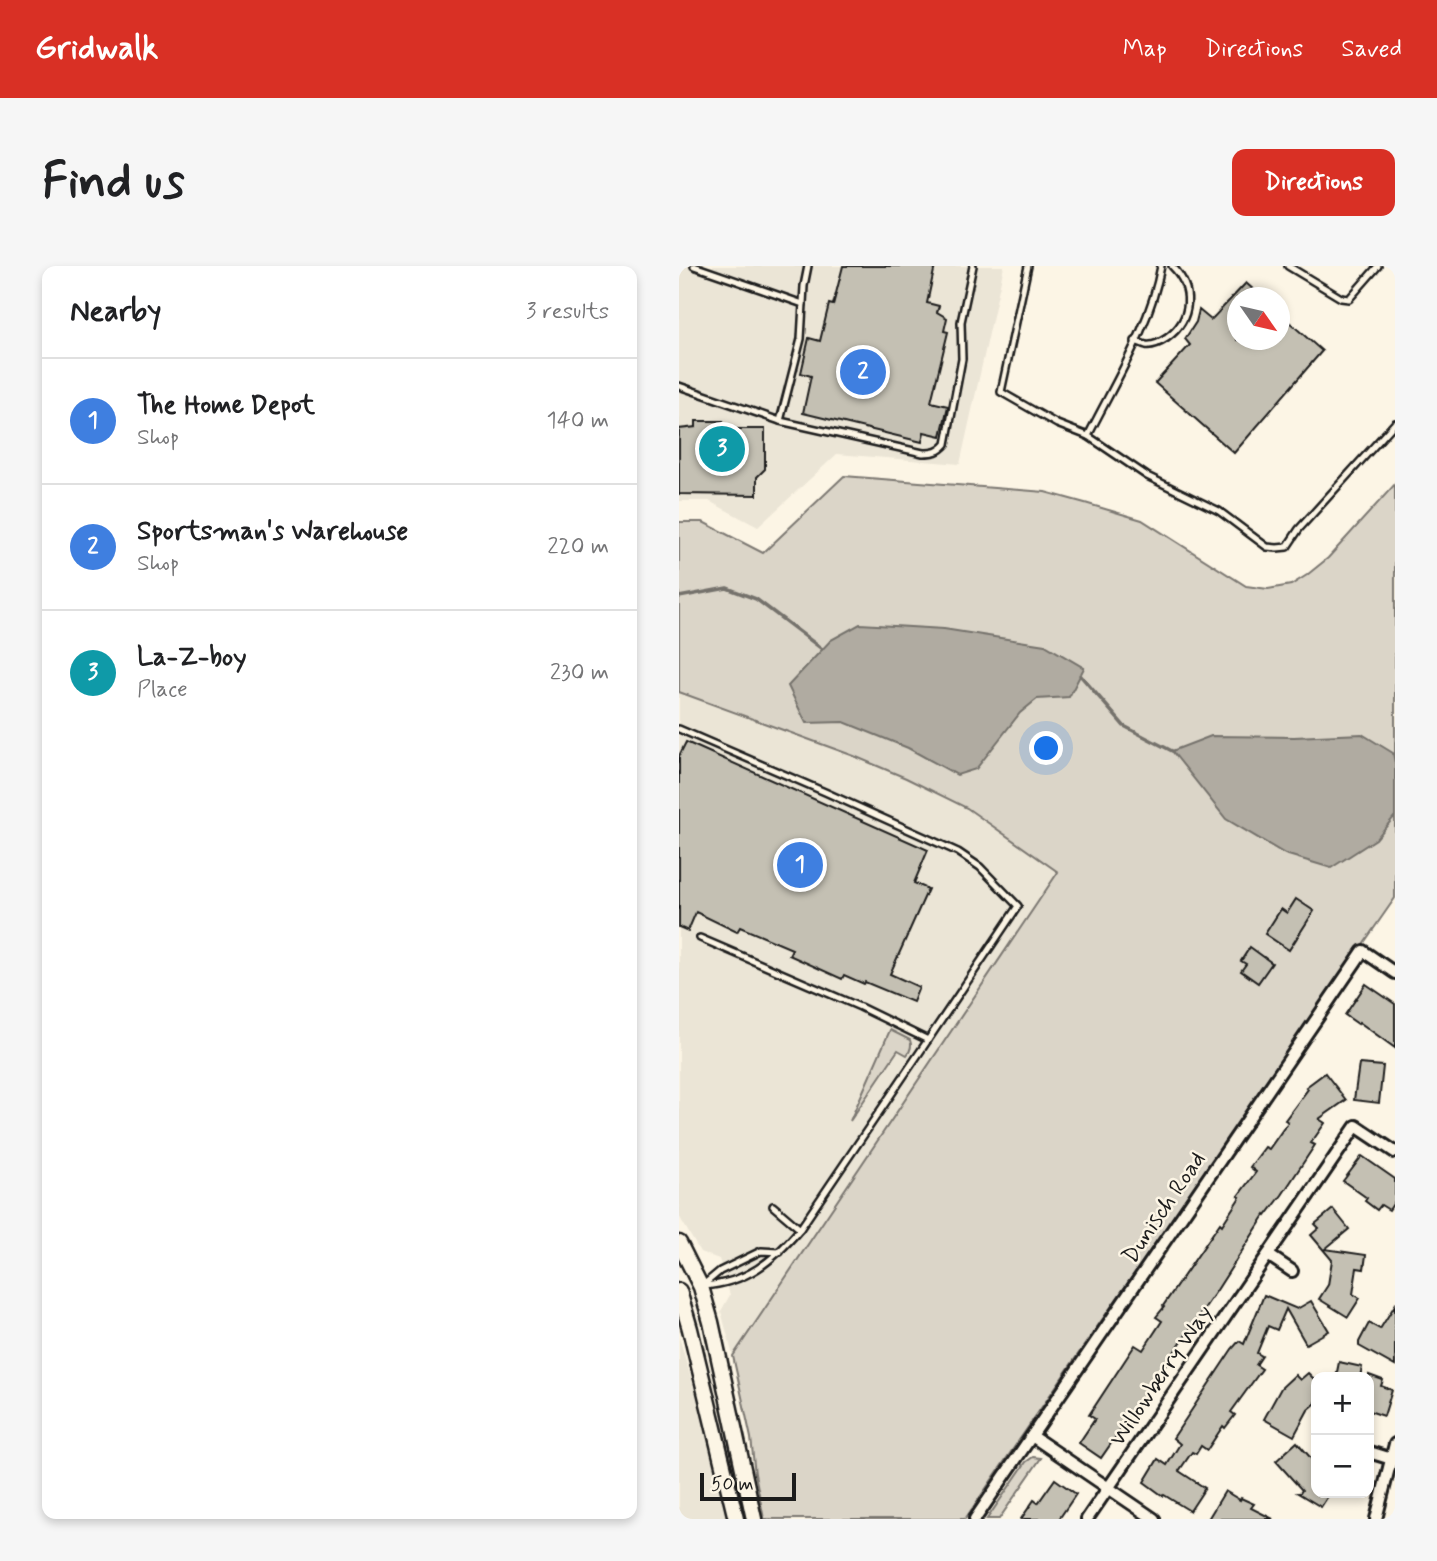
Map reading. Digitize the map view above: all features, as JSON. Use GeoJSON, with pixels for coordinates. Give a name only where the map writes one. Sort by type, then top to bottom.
{"type":"FeatureCollection","features":[{"type":"Feature","properties":{"kind":"street","name":"Dunisch Road"},"geometry":{"type":"LineString","coordinates":[[975,1519],[1363,951],[1395,973]]}},
{"type":"Feature","properties":{"kind":"street","name":"Willowberry Way"},"geometry":{"type":"LineString","coordinates":[[1087,1519],[1356,1126],[1395,1152]]}},
{"type":"Feature","properties":{"kind":"street"},"geometry":{"type":"LineString","coordinates":[[679,1243],[701,1287],[711,1322],[754,1519]]}},
{"type":"Feature","properties":{"kind":"street"},"geometry":{"type":"LineString","coordinates":[[1268,1255],[1292,1271]]}},
{"type":"Feature","properties":{"kind":"street"},"geometry":{"type":"LineString","coordinates":[[701,1287],[680,1294],[736,1519]]}},
{"type":"Feature","properties":{"kind":"street"},"geometry":{"type":"LineString","coordinates":[[1032,1437],[1154,1519]]}},
{"type":"Feature","properties":{"kind":"street"},"geometry":{"type":"LineString","coordinates":[[1376,1519],[1395,1444]]}},
{"type":"Feature","properties":{"kind":"street"},"geometry":{"type":"LineString","coordinates":[[1374,1454],[1393,1460]]}},
{"type":"Feature","properties":{"kind":"lane"},"geometry":{"type":"LineString","coordinates":[[694,266],[803,304]]}},
{"type":"Feature","properties":{"kind":"lane"},"geometry":{"type":"LineString","coordinates":[[780,421],[801,340],[808,266]]}},
{"type":"Feature","properties":{"kind":"lane"},"geometry":{"type":"LineString","coordinates":[[679,386],[780,421],[923,453],[940,451],[946,444],[962,359],[961,322],[973,266]]}},
{"type":"Feature","properties":{"kind":"lane"},"geometry":{"type":"LineString","coordinates":[[1028,266],[1001,392],[1057,424],[1088,436],[1147,476],[1219,511],[1267,547],[1287,547],[1299,528],[1395,423]]}},
{"type":"Feature","properties":{"kind":"lane"},"geometry":{"type":"LineString","coordinates":[[1088,436],[1135,341],[1156,290],[1160,268],[1154,266]]}},
{"type":"Feature","properties":{"kind":"lane"},"geometry":{"type":"LineString","coordinates":[[1135,341],[1148,345],[1162,341],[1174,333],[1182,321],[1187,307],[1187,293],[1182,279],[1172,266]]}},
{"type":"Feature","properties":{"kind":"lane"},"geometry":{"type":"LineString","coordinates":[[1288,266],[1341,298],[1349,299],[1378,266]]}},
{"type":"Feature","properties":{"kind":"lane"},"geometry":{"type":"LineString","coordinates":[[679,729],[958,852],[980,867],[1018,906],[800,1229],[764,1266],[722,1285],[701,1287]]}},
{"type":"Feature","properties":{"kind":"lane"},"geometry":{"type":"LineString","coordinates":[[700,938],[860,1007],[928,1040]]}},
{"type":"Feature","properties":{"kind":"lane"},"geometry":{"type":"LineString","coordinates":[[773,1206],[800,1229]]}},
{"type":"Feature","properties":{"kind":"lane"},"geometry":{"type":"LineString","coordinates":[[701,1287],[720,1271],[761,1251],[780,1252]]}},
{"type":"Feature","properties":{"kind":"shaded area"},"geometry":{"type":"Polygon","coordinates":[[[679,266],[1004,266],[960,464],[837,454],[758,527],[709,501],[679,501],[679,266]]]}},
{"type":"Feature","properties":{"kind":"shaded area"},"geometry":{"type":"Polygon","coordinates":[[[844,476],[1045,492],[1142,520],[1246,586],[1268,589],[1291,585],[1328,558],[1395,484],[1395,898],[965,1519],[764,1519],[751,1438],[733,1356],[1058,872],[967,808],[906,778],[854,756],[679,692],[679,522],[703,522],[763,553],[844,476]]]}},
{"type":"Feature","properties":{"kind":"shaded area"},"geometry":{"type":"Polygon","coordinates":[[[860,624],[944,629],[1045,645],[1084,668],[1069,697],[1037,699],[1020,713],[976,769],[957,775],[908,748],[844,722],[806,723],[788,686],[831,640],[860,624]]]}},
{"type":"Feature","properties":{"kind":"shaded area"},"geometry":{"type":"Polygon","coordinates":[[[679,692],[854,756],[906,778],[967,808],[1058,872],[733,1356],[721,1311],[730,1295],[719,1259],[700,1252],[679,1216],[679,692]]]}},
{"type":"Feature","properties":{"kind":"shaded area"},"geometry":{"type":"Polygon","coordinates":[[[1362,734],[1393,753],[1395,816],[1376,839],[1331,868],[1285,854],[1226,819],[1172,751],[1211,736],[1362,734]]]}},
{"type":"Feature","properties":{"kind":"shaded area"},"geometry":{"type":"Polygon","coordinates":[[[890,1030],[910,1040],[909,1051],[907,1055],[898,1050],[850,1121],[890,1030]]]}},
{"type":"Feature","properties":{"kind":"shaded area"},"geometry":{"type":"Polygon","coordinates":[[[679,1337],[699,1405],[727,1519],[679,1519],[679,1337]]]}},
{"type":"Feature","properties":{"kind":"shaded area"},"geometry":{"type":"Polygon","coordinates":[[[1033,1457],[1041,1458],[999,1519],[987,1519],[1026,1462],[1033,1457]]]}},
{"type":"Feature","properties":{"kind":"building"},"geometry":{"type":"Polygon","coordinates":[[[843,266],[935,266],[927,303],[939,306],[937,312],[947,318],[944,331],[948,332],[931,402],[948,406],[941,436],[924,432],[922,442],[803,413],[811,376],[801,373],[809,338],[820,341],[829,304],[833,305],[843,266]]]}},
{"type":"Feature","properties":{"kind":"building"},"geometry":{"type":"Polygon","coordinates":[[[1227,303],[1227,350],[1290,350],[1290,323],[1322,351],[1234,453],[1155,383],[1190,345],[1185,339],[1196,322],[1199,310],[1211,320],[1227,303]]]}},
{"type":"Feature","properties":{"kind":"building"},"geometry":{"type":"Polygon","coordinates":[[[696,421],[723,421],[722,428],[765,429],[765,469],[757,477],[757,495],[679,494],[679,429],[696,427],[696,421]]]}},
{"type":"Feature","properties":{"kind":"building"},"geometry":{"type":"Polygon","coordinates":[[[686,742],[928,850],[914,883],[928,889],[890,974],[919,987],[913,1002],[844,975],[842,979],[789,955],[792,949],[740,927],[737,932],[696,912],[688,931],[679,927],[679,756],[686,742]]]}},
{"type":"Feature","properties":{"kind":"building"},"geometry":{"type":"Polygon","coordinates":[[[1296,899],[1314,911],[1289,950],[1265,934],[1281,909],[1287,913],[1296,899]]]}},
{"type":"Feature","properties":{"kind":"building"},"geometry":{"type":"Polygon","coordinates":[[[1250,947],[1272,963],[1258,983],[1241,971],[1246,964],[1241,961],[1250,947]]]}},
{"type":"Feature","properties":{"kind":"building"},"geometry":{"type":"Polygon","coordinates":[[[1366,984],[1395,1004],[1395,1048],[1345,1015],[1366,984]]]}},
{"type":"Feature","properties":{"kind":"building"},"geometry":{"type":"Polygon","coordinates":[[[1359,1064],[1383,1066],[1379,1103],[1354,1100],[1359,1064]]]}},
{"type":"Feature","properties":{"kind":"building"},"geometry":{"type":"Polygon","coordinates":[[[1325,1073],[1346,1100],[1319,1119],[1325,1123],[1311,1143],[1315,1145],[1101,1458],[1079,1443],[1095,1419],[1089,1415],[1135,1345],[1143,1350],[1162,1321],[1156,1317],[1220,1223],[1222,1225],[1240,1197],[1238,1196],[1256,1172],[1250,1167],[1265,1147],[1269,1149],[1288,1122],[1285,1120],[1308,1089],[1306,1087],[1325,1073]]]}},
{"type":"Feature","properties":{"kind":"building"},"geometry":{"type":"Polygon","coordinates":[[[1362,1156],[1395,1179],[1395,1201],[1389,1210],[1381,1205],[1377,1210],[1365,1201],[1367,1198],[1343,1181],[1362,1156]]]}},
{"type":"Feature","properties":{"kind":"building"},"geometry":{"type":"Polygon","coordinates":[[[1333,1209],[1349,1229],[1325,1249],[1366,1255],[1364,1269],[1357,1268],[1353,1294],[1360,1298],[1348,1317],[1319,1299],[1328,1285],[1332,1260],[1311,1235],[1319,1228],[1315,1224],[1333,1209]]]}},
{"type":"Feature","properties":{"kind":"building"},"geometry":{"type":"Polygon","coordinates":[[[1264,1295],[1297,1309],[1311,1301],[1329,1331],[1306,1344],[1286,1309],[1277,1330],[1268,1326],[1257,1353],[1262,1356],[1256,1365],[1262,1369],[1231,1412],[1235,1415],[1225,1428],[1223,1426],[1207,1450],[1201,1446],[1196,1454],[1192,1452],[1179,1471],[1205,1488],[1190,1511],[1144,1482],[1158,1459],[1167,1465],[1180,1444],[1173,1438],[1232,1349],[1239,1341],[1244,1344],[1264,1295]]]}},
{"type":"Feature","properties":{"kind":"building"},"geometry":{"type":"Polygon","coordinates":[[[1395,1305],[1395,1366],[1359,1346],[1359,1342],[1369,1323],[1380,1329],[1395,1305]]]}},
{"type":"Feature","properties":{"kind":"building"},"geometry":{"type":"Polygon","coordinates":[[[1339,1362],[1362,1367],[1361,1372],[1337,1372],[1339,1362]]]}},
{"type":"Feature","properties":{"kind":"building"},"geometry":{"type":"Polygon","coordinates":[[[1308,1373],[1311,1376],[1311,1407],[1294,1436],[1264,1419],[1281,1388],[1295,1375],[1300,1380],[1308,1373]]]}},
{"type":"Feature","properties":{"kind":"building"},"geometry":{"type":"Polygon","coordinates":[[[1374,1377],[1383,1380],[1381,1386],[1392,1390],[1384,1416],[1374,1413],[1374,1377]]]}},
{"type":"Feature","properties":{"kind":"building"},"geometry":{"type":"Polygon","coordinates":[[[1297,1442],[1311,1458],[1311,1498],[1327,1498],[1321,1507],[1298,1493],[1302,1490],[1276,1461],[1297,1442]]]}},
{"type":"Feature","properties":{"kind":"building"},"geometry":{"type":"Polygon","coordinates":[[[1055,1479],[1076,1494],[1059,1519],[1021,1519],[1034,1500],[1038,1503],[1055,1479]]]}},
{"type":"Feature","properties":{"kind":"building"},"geometry":{"type":"Polygon","coordinates":[[[1225,1491],[1254,1504],[1251,1508],[1273,1519],[1208,1519],[1225,1491]]]}},
{"type":"Feature","properties":{"kind":"waterway"},"geometry":{"type":"LineString","coordinates":[[679,597],[727,588],[756,599],[822,649]]}},
{"type":"Feature","properties":{"kind":"waterway"},"geometry":{"type":"LineString","coordinates":[[1080,675],[1124,726],[1172,751]]}},
{"type":"Feature","properties":{"kind":"place","name":"Sportsman's Warehouse"},"geometry":{"type":"Point","coordinates":[863,372]}},
{"type":"Feature","properties":{"kind":"place","name":"La-Z-boy"},"geometry":{"type":"Point","coordinates":[722,449]}},
{"type":"Feature","properties":{"kind":"place","name":"The Home Depot"},"geometry":{"type":"Point","coordinates":[800,865]}}]}
